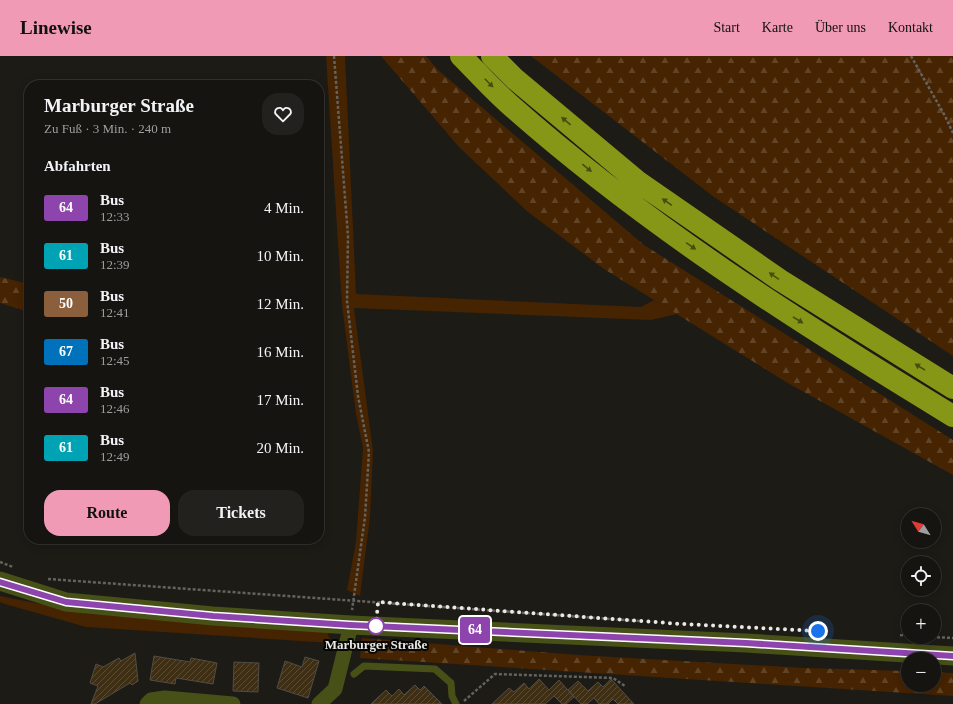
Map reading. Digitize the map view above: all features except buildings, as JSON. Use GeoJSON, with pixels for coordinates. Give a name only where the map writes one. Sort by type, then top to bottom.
{"type":"FeatureCollection","features":[{"type":"Feature","properties":{"kind":"highway"},"geometry":{"type":"LineString","coordinates":[[461,56],[508,103],[630,203],[770,302],[953,416]]}},
{"type":"Feature","properties":{"kind":"highway"},"geometry":{"type":"LineString","coordinates":[[492,56],[515,79],[637,181],[780,280],[953,388]]}},
{"type":"Feature","properties":{"kind":"street"},"geometry":{"type":"LineString","coordinates":[[0,582],[66,602],[213,616],[350,625],[738,642],[953,656]]}},
{"type":"Feature","properties":{"kind":"street"},"geometry":{"type":"LineString","coordinates":[[321,704],[336,689],[350,625]]}},
{"type":"Feature","properties":{"kind":"street"},"geometry":{"type":"LineString","coordinates":[[147,704],[151,700],[165,698],[233,704]]}},
{"type":"Feature","properties":{"kind":"lane"},"geometry":{"type":"LineString","coordinates":[[354,674],[364,666],[435,669],[451,683],[452,696],[456,704]]}},
{"type":"Feature","properties":{"kind":"path"},"geometry":{"type":"LineString","coordinates":[[334,56],[348,236],[347,301],[358,396],[369,452],[365,517],[353,600]]}},
{"type":"Feature","properties":{"kind":"path"},"geometry":{"type":"LineString","coordinates":[[911,56],[953,133]]}},
{"type":"Feature","properties":{"kind":"path"},"geometry":{"type":"LineString","coordinates":[[0,562],[20,569]]}},
{"type":"Feature","properties":{"kind":"path"},"geometry":{"type":"LineString","coordinates":[[46,578],[642,621]]}},
{"type":"Feature","properties":{"kind":"path"},"geometry":{"type":"LineString","coordinates":[[892,635],[901,636]]}},
{"type":"Feature","properties":{"kind":"path"},"geometry":{"type":"LineString","coordinates":[[941,637],[953,638]]}},
{"type":"Feature","properties":{"kind":"path"},"geometry":{"type":"LineString","coordinates":[[460,704],[495,674],[613,678],[625,686]]}},
{"type":"Feature","properties":{"kind":"green space"},"geometry":{"type":"Polygon","coordinates":[[[326,56],[345,56],[356,294],[641,307],[654,300],[677,314],[651,320],[354,308],[373,451],[370,517],[360,596],[347,590],[356,542],[363,448],[356,414],[342,305],[326,56]]]}},
{"type":"Feature","properties":{"kind":"green space"},"geometry":{"type":"Polygon","coordinates":[[[381,56],[426,56],[438,70],[644,245],[953,440],[953,475],[786,382],[604,269],[528,212],[459,147],[381,56]]]}},
{"type":"Feature","properties":{"kind":"green space"},"geometry":{"type":"Polygon","coordinates":[[[531,56],[953,56],[953,356],[714,197],[531,56]]]}},
{"type":"Feature","properties":{"kind":"green space"},"geometry":{"type":"Polygon","coordinates":[[[0,277],[24,283],[24,310],[0,303],[0,277]]]}},
{"type":"Feature","properties":{"kind":"green space"},"geometry":{"type":"Polygon","coordinates":[[[0,596],[90,614],[327,631],[331,643],[86,627],[5,604],[0,602],[0,596]]]}},
{"type":"Feature","properties":{"kind":"green space"},"geometry":{"type":"Polygon","coordinates":[[[362,638],[578,655],[805,668],[901,671],[901,692],[941,692],[941,672],[953,673],[953,696],[360,658],[362,638]]]}},
{"type":"Feature","properties":{"kind":"bus line","name":"64"},"geometry":{"type":"LineString","coordinates":[[0,582],[66,602],[137,610],[213,616],[350,625],[746,643],[953,656]]}},
{"type":"Feature","properties":{"kind":"place","name":"Marburger Straße"},"geometry":{"type":"Point","coordinates":[376,626]}},
{"type":"Feature","properties":{"kind":"route"},"geometry":{"type":"LineString","coordinates":[[376,626],[378,602],[682,624],[818,631]]}}]}
